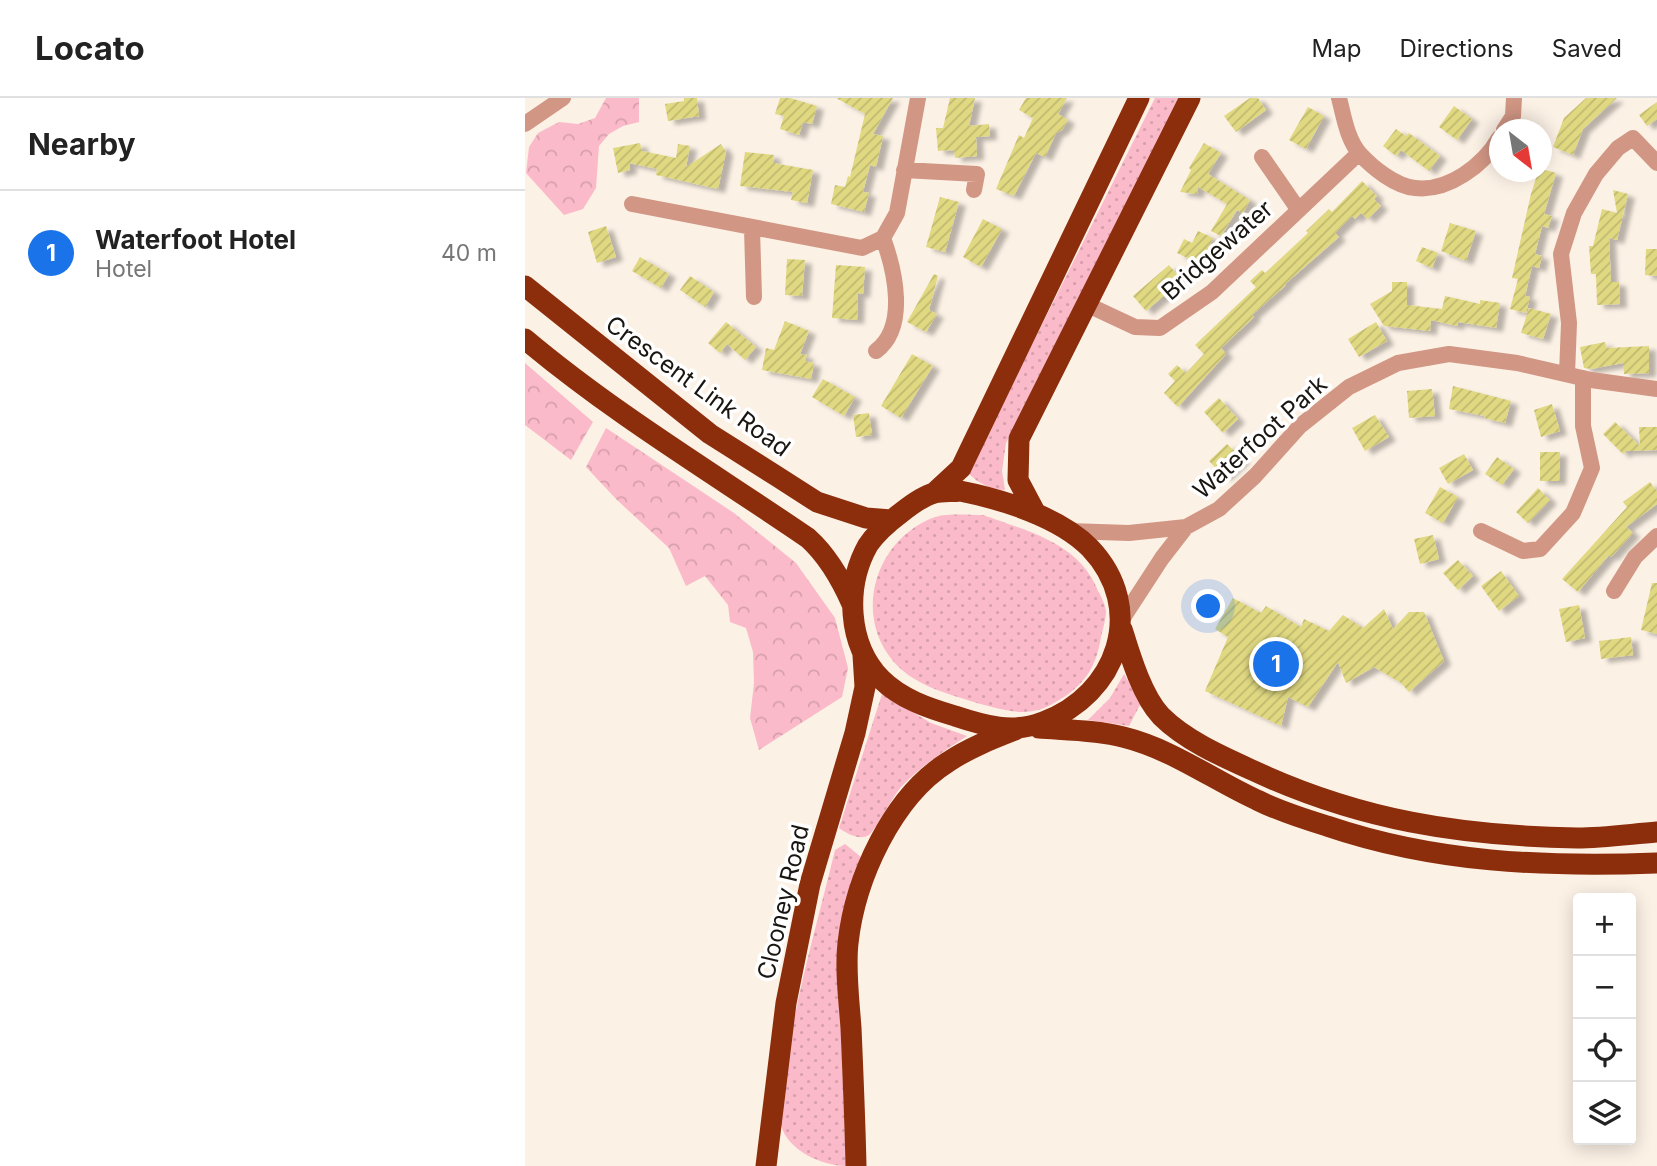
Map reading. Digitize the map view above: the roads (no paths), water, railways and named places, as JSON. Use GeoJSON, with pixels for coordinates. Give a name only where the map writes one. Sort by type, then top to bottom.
{"type":"FeatureCollection","features":[{"type":"Feature","properties":{"kind":"highway"},"geometry":{"type":"LineString","coordinates":[[1139,98],[961,468],[934,493],[891,520],[869,544],[855,577],[852,606],[863,653],[879,676],[895,692],[925,707],[974,722],[1023,729],[1081,730],[1125,737],[1172,755],[1258,801],[1371,840],[1436,854],[1498,862],[1603,865],[1657,863]]}},
{"type":"Feature","properties":{"kind":"highway"},"geometry":{"type":"LineString","coordinates":[[1036,514],[1018,480],[1019,439],[1190,98]]}},
{"type":"Feature","properties":{"kind":"highway","name":"Crescent Link Road"},"geometry":{"type":"LineString","coordinates":[[525,286],[710,434],[817,502],[866,518],[891,520]]}},
{"type":"Feature","properties":{"kind":"highway"},"geometry":{"type":"LineString","coordinates":[[525,339],[648,430],[808,538],[840,579],[852,606]]}},
{"type":"Feature","properties":{"kind":"highway"},"geometry":{"type":"LineString","coordinates":[[934,493],[960,491],[984,496],[1036,514],[1069,531],[1090,548],[1107,572],[1117,597],[1132,660],[1159,715],[1184,734],[1227,759],[1291,788],[1359,811],[1424,826],[1471,832],[1580,838],[1657,832]]}},
{"type":"Feature","properties":{"kind":"highway"},"geometry":{"type":"LineString","coordinates":[[856,1166],[848,943],[857,901],[876,847],[897,811],[919,785],[947,762],[981,744],[1058,716],[1082,700],[1102,677],[1116,650],[1122,625]]}},
{"type":"Feature","properties":{"kind":"highway","name":"Clooney Road"},"geometry":{"type":"LineString","coordinates":[[766,1166],[786,1003],[810,884],[855,733],[865,687],[863,653]]}},
{"type":"Feature","properties":{"kind":"street"},"geometry":{"type":"LineString","coordinates":[[525,124],[563,98]]}},
{"type":"Feature","properties":{"kind":"street"},"geometry":{"type":"LineString","coordinates":[[632,204],[862,248],[883,238],[897,213],[918,98]]}},
{"type":"Feature","properties":{"kind":"street"},"geometry":{"type":"LineString","coordinates":[[1339,98],[1346,128],[1359,153],[1393,182],[1415,189],[1449,183],[1466,173],[1489,153]]}},
{"type":"Feature","properties":{"kind":"street"},"geometry":{"type":"LineString","coordinates":[[1511,119],[1514,98]]}},
{"type":"Feature","properties":{"kind":"street"},"geometry":{"type":"LineString","coordinates":[[1481,531],[1523,551],[1540,549],[1573,513],[1592,468],[1575,376],[1561,254],[1574,213],[1596,174],[1618,148],[1633,138],[1657,163]]}},
{"type":"Feature","properties":{"kind":"street","name":"Bridgewater"},"geometry":{"type":"LineString","coordinates":[[1088,305],[1135,327],[1160,328],[1212,292],[1359,153]]}},
{"type":"Feature","properties":{"kind":"street","name":"Bridgewater"},"geometry":{"type":"LineString","coordinates":[[1262,157],[1297,209]]}},
{"type":"Feature","properties":{"kind":"street"},"geometry":{"type":"LineString","coordinates":[[904,170],[977,174],[974,190]]}},
{"type":"Feature","properties":{"kind":"street"},"geometry":{"type":"LineString","coordinates":[[752,229],[754,297]]}},
{"type":"Feature","properties":{"kind":"street"},"geometry":{"type":"LineString","coordinates":[[876,351],[887,343],[893,327],[896,288],[892,264],[883,238]]}},
{"type":"Feature","properties":{"kind":"street","name":"Waterfoot Park"},"geometry":{"type":"LineString","coordinates":[[1069,531],[1129,533],[1186,527],[1219,509],[1255,476],[1300,426],[1349,387],[1398,363],[1449,354],[1517,363],[1575,376],[1657,389]]}},
{"type":"Feature","properties":{"kind":"street","name":"Waterfoot Park"},"geometry":{"type":"LineString","coordinates":[[1122,625],[1162,558],[1186,527]]}},
{"type":"Feature","properties":{"kind":"street"},"geometry":{"type":"LineString","coordinates":[[1614,591],[1635,557],[1657,536]]}},
{"type":"Feature","properties":{"kind":"place","name":"Waterfoot Hotel"},"geometry":{"type":"Point","coordinates":[1276,664]}}]}
